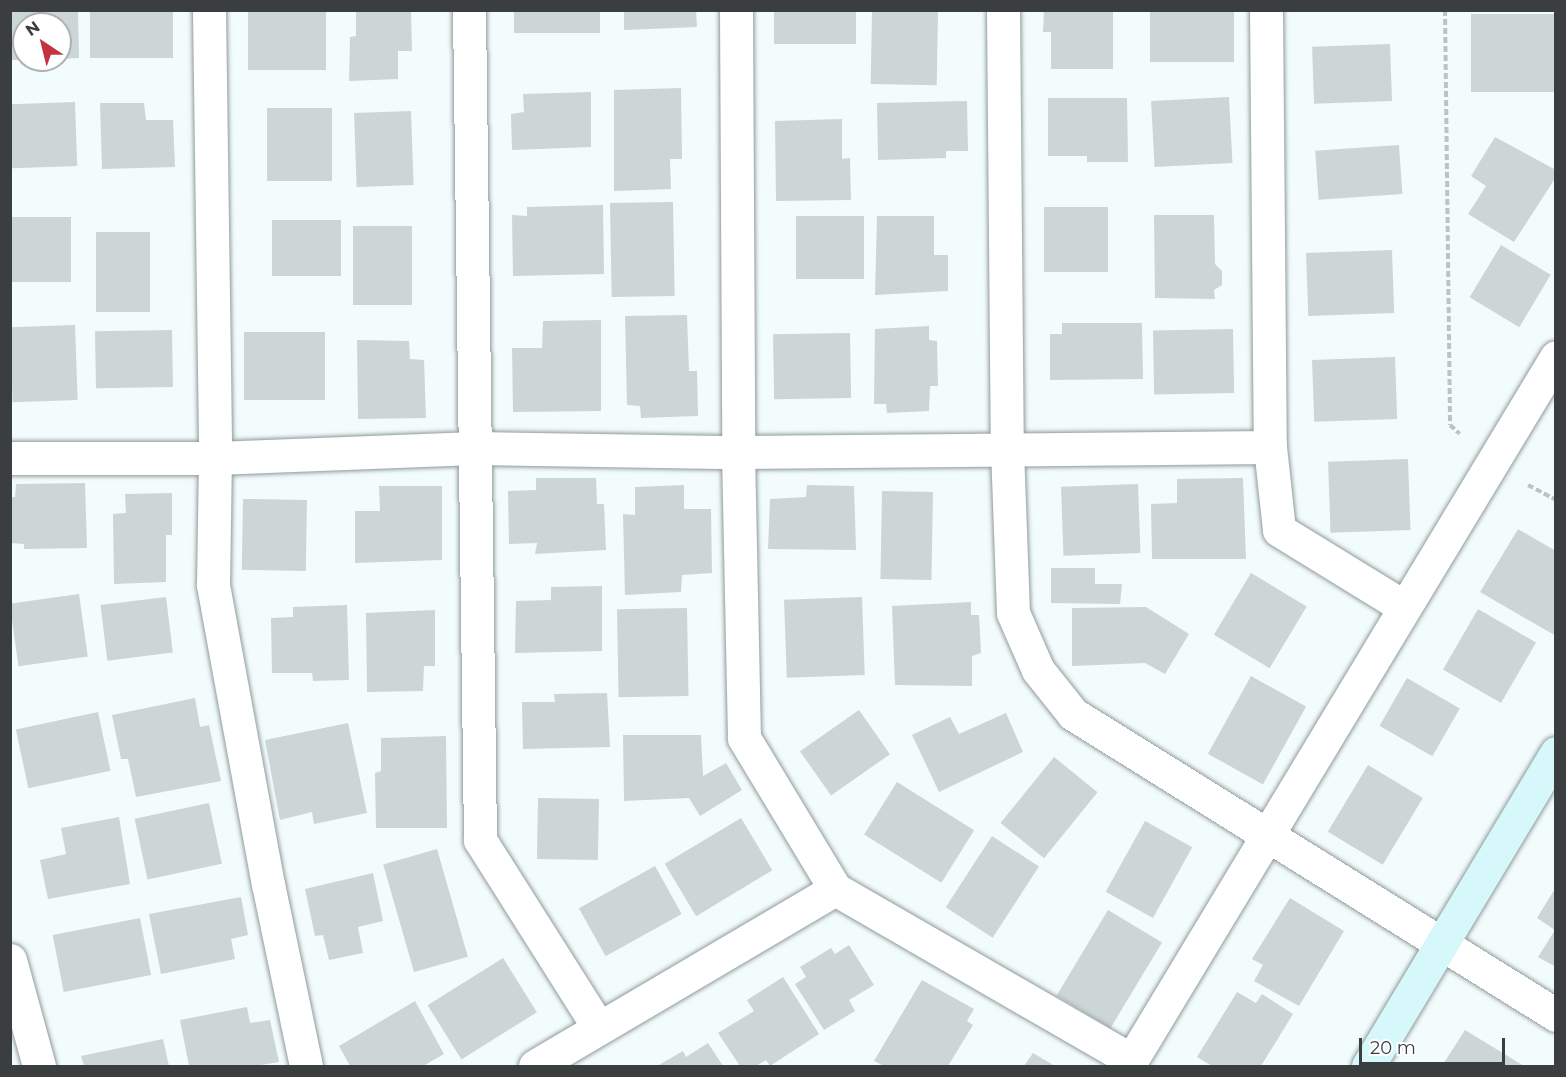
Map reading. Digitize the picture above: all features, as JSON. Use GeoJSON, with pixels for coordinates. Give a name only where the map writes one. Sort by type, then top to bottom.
{"type":"FeatureCollection","features":[{"type":"Feature","properties":{"kind":"street"},"geometry":{"type":"LineString","coordinates":[[209,10],[215,458],[213,585],[262,850],[306,1066]]}},
{"type":"Feature","properties":{"kind":"street"},"geometry":{"type":"LineString","coordinates":[[469,10],[480,840],[598,1027]]}},
{"type":"Feature","properties":{"kind":"street"},"geometry":{"type":"LineString","coordinates":[[736,10],[738,452],[744,738],[835,889],[1129,1063],[1269,836],[1404,607],[1556,357]]}},
{"type":"Feature","properties":{"kind":"street"},"geometry":{"type":"LineString","coordinates":[[1002,10],[1007,449],[1013,614],[1038,670],[1073,714],[1556,1015]]}},
{"type":"Feature","properties":{"kind":"street"},"geometry":{"type":"LineString","coordinates":[[1266,10],[1270,447],[1279,530],[1404,607]]}},
{"type":"Feature","properties":{"kind":"street"},"geometry":{"type":"LineString","coordinates":[[10,458],[215,458],[475,448],[738,452],[1270,447]]}},
{"type":"Feature","properties":{"kind":"street"},"geometry":{"type":"LineString","coordinates":[[1368,1066],[1556,753]]}},
{"type":"Feature","properties":{"kind":"street"},"geometry":{"type":"LineString","coordinates":[[535,1066],[835,889]]}},
{"type":"Feature","properties":{"kind":"street"},"geometry":{"type":"LineString","coordinates":[[10,960],[39,1066]]}},
{"type":"Feature","properties":{"kind":"path"},"geometry":{"type":"LineString","coordinates":[[1445,10],[1450,425],[1491,463],[1556,500]]}},
{"type":"Feature","properties":{"kind":"building"},"geometry":{"type":"Polygon","coordinates":[[[10,10],[78,10],[79,58],[72,58],[72,12],[12,12],[12,60],[10,60],[10,10]]]}},
{"type":"Feature","properties":{"kind":"building"},"geometry":{"type":"Polygon","coordinates":[[[90,10],[173,10],[173,58],[90,58],[90,10]]]}},
{"type":"Feature","properties":{"kind":"building"},"geometry":{"type":"Polygon","coordinates":[[[248,10],[326,10],[326,70],[248,70],[248,10]]]}},
{"type":"Feature","properties":{"kind":"building"},"geometry":{"type":"Polygon","coordinates":[[[356,10],[411,10],[412,51],[398,51],[398,79],[349,81],[350,37],[356,36],[356,10]]]}},
{"type":"Feature","properties":{"kind":"building"},"geometry":{"type":"Polygon","coordinates":[[[514,10],[600,10],[600,33],[514,33],[514,10]]]}},
{"type":"Feature","properties":{"kind":"building"},"geometry":{"type":"Polygon","coordinates":[[[624,10],[696,10],[697,27],[624,30],[624,10]]]}},
{"type":"Feature","properties":{"kind":"building"},"geometry":{"type":"Polygon","coordinates":[[[774,10],[856,10],[856,44],[774,44],[774,10]]]}},
{"type":"Feature","properties":{"kind":"building"},"geometry":{"type":"Polygon","coordinates":[[[872,10],[938,11],[937,85],[871,84],[872,10]]]}},
{"type":"Feature","properties":{"kind":"building"},"geometry":{"type":"Polygon","coordinates":[[[1044,10],[1113,10],[1113,69],[1051,69],[1051,32],[1043,32],[1044,10]]]}},
{"type":"Feature","properties":{"kind":"building"},"geometry":{"type":"Polygon","coordinates":[[[1150,10],[1234,10],[1234,62],[1150,62],[1150,10]]]}},
{"type":"Feature","properties":{"kind":"building"},"geometry":{"type":"Polygon","coordinates":[[[1471,14],[1556,14],[1556,92],[1471,92],[1471,14]]]}},
{"type":"Feature","properties":{"kind":"building"},"geometry":{"type":"Polygon","coordinates":[[[1390,44],[1392,101],[1314,104],[1312,47],[1390,44]]]}},
{"type":"Feature","properties":{"kind":"building"},"geometry":{"type":"Polygon","coordinates":[[[681,88],[682,159],[670,159],[671,189],[614,191],[614,90],[681,88]]]}},
{"type":"Feature","properties":{"kind":"building"},"geometry":{"type":"Polygon","coordinates":[[[591,92],[591,147],[512,150],[511,114],[524,112],[523,94],[591,92]]]}},
{"type":"Feature","properties":{"kind":"building"},"geometry":{"type":"Polygon","coordinates":[[[1229,97],[1232,163],[1155,167],[1151,101],[1229,97]]]}},
{"type":"Feature","properties":{"kind":"building"},"geometry":{"type":"Polygon","coordinates":[[[1048,98],[1127,98],[1128,162],[1087,162],[1087,156],[1048,156],[1048,98]]]}},
{"type":"Feature","properties":{"kind":"building"},"geometry":{"type":"Polygon","coordinates":[[[967,101],[968,151],[946,151],[946,158],[878,160],[877,103],[967,101]]]}},
{"type":"Feature","properties":{"kind":"building"},"geometry":{"type":"Polygon","coordinates":[[[75,102],[77,166],[12,168],[10,104],[75,102]]]}},
{"type":"Feature","properties":{"kind":"building"},"geometry":{"type":"Polygon","coordinates":[[[100,103],[144,103],[146,120],[173,120],[175,167],[102,169],[100,103]]]}},
{"type":"Feature","properties":{"kind":"building"},"geometry":{"type":"Polygon","coordinates":[[[267,108],[332,108],[332,181],[267,181],[267,108]]]}},
{"type":"Feature","properties":{"kind":"building"},"geometry":{"type":"Polygon","coordinates":[[[411,111],[414,185],[357,187],[354,113],[411,111]]]}},
{"type":"Feature","properties":{"kind":"building"},"geometry":{"type":"Polygon","coordinates":[[[842,119],[842,159],[850,158],[851,200],[776,201],[775,121],[842,119]]]}},
{"type":"Feature","properties":{"kind":"building"},"geometry":{"type":"Polygon","coordinates":[[[1495,137],[1556,170],[1556,177],[1514,242],[1468,214],[1486,186],[1471,176],[1495,137]]]}},
{"type":"Feature","properties":{"kind":"building"},"geometry":{"type":"Polygon","coordinates":[[[1399,145],[1402,194],[1319,200],[1315,151],[1399,145]]]}},
{"type":"Feature","properties":{"kind":"building"},"geometry":{"type":"Polygon","coordinates":[[[673,202],[675,296],[612,297],[610,203],[673,202]]]}},
{"type":"Feature","properties":{"kind":"building"},"geometry":{"type":"Polygon","coordinates":[[[603,205],[604,274],[513,276],[512,215],[527,216],[527,207],[603,205]]]}},
{"type":"Feature","properties":{"kind":"building"},"geometry":{"type":"Polygon","coordinates":[[[1044,207],[1108,207],[1108,272],[1044,272],[1044,207]]]}},
{"type":"Feature","properties":{"kind":"building"},"geometry":{"type":"Polygon","coordinates":[[[1154,215],[1214,215],[1215,264],[1222,271],[1222,285],[1214,290],[1215,299],[1155,298],[1154,215]]]}},
{"type":"Feature","properties":{"kind":"building"},"geometry":{"type":"Polygon","coordinates":[[[796,216],[864,216],[864,279],[796,279],[796,216]]]}},
{"type":"Feature","properties":{"kind":"building"},"geometry":{"type":"Polygon","coordinates":[[[877,216],[934,216],[934,255],[948,255],[948,291],[875,295],[877,216]]]}},
{"type":"Feature","properties":{"kind":"building"},"geometry":{"type":"Polygon","coordinates":[[[10,217],[71,217],[71,282],[10,282],[10,217]]]}},
{"type":"Feature","properties":{"kind":"building"},"geometry":{"type":"Polygon","coordinates":[[[272,220],[341,220],[341,276],[272,276],[272,220]]]}},
{"type":"Feature","properties":{"kind":"building"},"geometry":{"type":"Polygon","coordinates":[[[353,226],[412,226],[412,305],[353,305],[353,226]]]}},
{"type":"Feature","properties":{"kind":"building"},"geometry":{"type":"Polygon","coordinates":[[[96,232],[150,232],[150,312],[96,312],[96,232]]]}},
{"type":"Feature","properties":{"kind":"building"},"geometry":{"type":"Polygon","coordinates":[[[1501,245],[1551,275],[1519,327],[1470,297],[1501,245]]]}},
{"type":"Feature","properties":{"kind":"building"},"geometry":{"type":"Polygon","coordinates":[[[1392,250],[1394,313],[1308,316],[1306,253],[1392,250]]]}},
{"type":"Feature","properties":{"kind":"building"},"geometry":{"type":"Polygon","coordinates":[[[687,315],[689,371],[697,371],[698,416],[641,418],[640,406],[627,405],[625,316],[687,315]]]}},
{"type":"Feature","properties":{"kind":"building"},"geometry":{"type":"Polygon","coordinates":[[[601,320],[601,411],[513,412],[512,348],[542,348],[543,321],[601,320]]]}},
{"type":"Feature","properties":{"kind":"building"},"geometry":{"type":"Polygon","coordinates":[[[1062,323],[1142,323],[1143,379],[1050,380],[1050,334],[1062,334],[1062,323]]]}},
{"type":"Feature","properties":{"kind":"building"},"geometry":{"type":"Polygon","coordinates":[[[75,325],[78,400],[13,402],[10,327],[75,325]]]}},
{"type":"Feature","properties":{"kind":"building"},"geometry":{"type":"Polygon","coordinates":[[[929,326],[929,340],[937,341],[938,386],[930,386],[929,411],[887,413],[886,404],[874,404],[875,329],[929,326]]]}},
{"type":"Feature","properties":{"kind":"building"},"geometry":{"type":"Polygon","coordinates":[[[1233,329],[1234,393],[1154,394],[1153,330],[1233,329]]]}},
{"type":"Feature","properties":{"kind":"building"},"geometry":{"type":"Polygon","coordinates":[[[172,330],[173,387],[96,388],[95,331],[172,330]]]}},
{"type":"Feature","properties":{"kind":"building"},"geometry":{"type":"Polygon","coordinates":[[[244,332],[325,332],[325,400],[244,400],[244,332]]]}},
{"type":"Feature","properties":{"kind":"building"},"geometry":{"type":"Polygon","coordinates":[[[850,333],[851,398],[774,399],[773,334],[850,333]]]}},
{"type":"Feature","properties":{"kind":"building"},"geometry":{"type":"Polygon","coordinates":[[[357,340],[409,341],[410,359],[424,360],[426,418],[358,419],[357,340]]]}},
{"type":"Feature","properties":{"kind":"building"},"geometry":{"type":"Polygon","coordinates":[[[1395,357],[1397,419],[1314,422],[1312,360],[1395,357]]]}},
{"type":"Feature","properties":{"kind":"building"},"geometry":{"type":"Polygon","coordinates":[[[1408,459],[1410,530],[1331,533],[1328,462],[1408,459]]]}},
{"type":"Feature","properties":{"kind":"building"},"geometry":{"type":"Polygon","coordinates":[[[536,478],[596,478],[597,504],[604,504],[606,550],[535,554],[537,543],[509,544],[508,491],[536,490],[536,478]]]}},
{"type":"Feature","properties":{"kind":"building"},"geometry":{"type":"Polygon","coordinates":[[[1243,478],[1246,559],[1152,559],[1151,504],[1177,503],[1177,479],[1243,478]]]}},
{"type":"Feature","properties":{"kind":"building"},"geometry":{"type":"Polygon","coordinates":[[[85,483],[87,548],[24,549],[24,544],[10,543],[10,497],[15,497],[16,484],[85,483]]]}},
{"type":"Feature","properties":{"kind":"building"},"geometry":{"type":"Polygon","coordinates":[[[1138,484],[1140,553],[1063,556],[1061,487],[1138,484]]]}},
{"type":"Feature","properties":{"kind":"building"},"geometry":{"type":"Polygon","coordinates":[[[684,485],[684,509],[711,509],[712,573],[682,575],[681,592],[625,595],[623,514],[635,515],[635,487],[684,485]]]}},
{"type":"Feature","properties":{"kind":"building"},"geometry":{"type":"Polygon","coordinates":[[[807,485],[854,486],[856,550],[768,549],[770,499],[806,497],[807,485]]]}},
{"type":"Feature","properties":{"kind":"building"},"geometry":{"type":"Polygon","coordinates":[[[379,486],[442,486],[442,560],[355,563],[355,511],[380,511],[379,486]]]}},
{"type":"Feature","properties":{"kind":"building"},"geometry":{"type":"Polygon","coordinates":[[[882,491],[933,492],[931,580],[880,579],[882,491]]]}},
{"type":"Feature","properties":{"kind":"building"},"geometry":{"type":"Polygon","coordinates":[[[172,493],[172,535],[166,535],[166,582],[114,584],[113,514],[126,513],[125,494],[172,493]]]}},
{"type":"Feature","properties":{"kind":"building"},"geometry":{"type":"Polygon","coordinates":[[[243,499],[307,500],[306,571],[242,570],[243,499]]]}},
{"type":"Feature","properties":{"kind":"building"},"geometry":{"type":"Polygon","coordinates":[[[1518,529],[1556,551],[1556,636],[1480,592],[1518,529]]]}},
{"type":"Feature","properties":{"kind":"building"},"geometry":{"type":"Polygon","coordinates":[[[1051,568],[1095,568],[1095,584],[1122,584],[1120,604],[1051,603],[1051,568]]]}},
{"type":"Feature","properties":{"kind":"building"},"geometry":{"type":"Polygon","coordinates":[[[1251,573],[1307,606],[1270,668],[1214,635],[1251,573]]]}},
{"type":"Feature","properties":{"kind":"building"},"geometry":{"type":"Polygon","coordinates":[[[602,586],[602,651],[515,653],[516,601],[551,600],[551,587],[602,586]]]}},
{"type":"Feature","properties":{"kind":"building"},"geometry":{"type":"Polygon","coordinates":[[[79,594],[88,656],[18,666],[10,604],[79,594]]]}},
{"type":"Feature","properties":{"kind":"building"},"geometry":{"type":"Polygon","coordinates":[[[166,597],[173,653],[107,661],[100,605],[166,597]]]}},
{"type":"Feature","properties":{"kind":"building"},"geometry":{"type":"Polygon","coordinates":[[[862,597],[865,675],[787,678],[784,600],[862,597]]]}},
{"type":"Feature","properties":{"kind":"building"},"geometry":{"type":"Polygon","coordinates":[[[971,602],[971,615],[979,615],[981,653],[972,656],[972,686],[895,685],[892,606],[971,602]]]}},
{"type":"Feature","properties":{"kind":"building"},"geometry":{"type":"Polygon","coordinates":[[[347,605],[349,680],[313,681],[312,673],[272,673],[271,618],[293,617],[293,607],[347,605]]]}},
{"type":"Feature","properties":{"kind":"building"},"geometry":{"type":"Polygon","coordinates":[[[1146,607],[1189,634],[1165,674],[1145,663],[1072,666],[1072,608],[1146,607]]]}},
{"type":"Feature","properties":{"kind":"building"},"geometry":{"type":"Polygon","coordinates":[[[687,608],[689,696],[619,697],[617,609],[687,608]]]}},
{"type":"Feature","properties":{"kind":"building"},"geometry":{"type":"Polygon","coordinates":[[[1478,609],[1536,642],[1501,703],[1443,670],[1478,609]]]}},
{"type":"Feature","properties":{"kind":"building"},"geometry":{"type":"Polygon","coordinates":[[[435,610],[435,666],[424,666],[423,691],[367,692],[366,613],[435,610]]]}},
{"type":"Feature","properties":{"kind":"building"},"geometry":{"type":"Polygon","coordinates":[[[1251,676],[1306,707],[1263,784],[1208,754],[1251,676]]]}},
{"type":"Feature","properties":{"kind":"building"},"geometry":{"type":"Polygon","coordinates":[[[1407,678],[1460,708],[1432,756],[1380,726],[1407,678]]]}},
{"type":"Feature","properties":{"kind":"building"},"geometry":{"type":"Polygon","coordinates":[[[607,693],[610,747],[523,749],[522,702],[555,702],[554,694],[607,693]]]}},
{"type":"Feature","properties":{"kind":"building"},"geometry":{"type":"Polygon","coordinates":[[[195,698],[200,727],[209,725],[221,781],[136,797],[128,759],[121,759],[112,715],[195,698]]]}},
{"type":"Feature","properties":{"kind":"building"},"geometry":{"type":"Polygon","coordinates":[[[859,710],[890,754],[831,796],[800,751],[859,710]]]}},
{"type":"Feature","properties":{"kind":"building"},"geometry":{"type":"Polygon","coordinates":[[[98,712],[110,771],[28,788],[16,729],[98,712]]]}},
{"type":"Feature","properties":{"kind":"building"},"geometry":{"type":"Polygon","coordinates":[[[1006,713],[1023,752],[939,792],[912,735],[950,717],[959,734],[1006,713]]]}},
{"type":"Feature","properties":{"kind":"building"},"geometry":{"type":"Polygon","coordinates":[[[348,723],[367,813],[314,824],[312,812],[280,820],[265,740],[348,723]]]}},
{"type":"Feature","properties":{"kind":"building"},"geometry":{"type":"Polygon","coordinates":[[[623,735],[701,735],[703,776],[726,763],[742,790],[700,816],[689,798],[624,801],[623,735]]]}},
{"type":"Feature","properties":{"kind":"building"},"geometry":{"type":"Polygon","coordinates":[[[446,736],[447,828],[376,828],[375,773],[381,771],[381,738],[446,736]]]}},
{"type":"Feature","properties":{"kind":"building"},"geometry":{"type":"Polygon","coordinates":[[[1054,757],[1098,792],[1044,858],[1001,823],[1054,757]]]}},
{"type":"Feature","properties":{"kind":"building"},"geometry":{"type":"Polygon","coordinates":[[[1368,765],[1423,798],[1383,865],[1328,832],[1368,765]]]}},
{"type":"Feature","properties":{"kind":"building"},"geometry":{"type":"Polygon","coordinates":[[[897,782],[974,830],[941,883],[864,835],[897,782]]]}},
{"type":"Feature","properties":{"kind":"building"},"geometry":{"type":"Polygon","coordinates":[[[538,798],[599,799],[598,860],[537,859],[538,798]]]}},
{"type":"Feature","properties":{"kind":"building"},"geometry":{"type":"Polygon","coordinates":[[[209,803],[222,864],[148,879],[135,819],[209,803]]]}},
{"type":"Feature","properties":{"kind":"building"},"geometry":{"type":"Polygon","coordinates":[[[119,817],[130,884],[48,899],[40,860],[66,854],[61,828],[119,817]]]}},
{"type":"Feature","properties":{"kind":"building"},"geometry":{"type":"Polygon","coordinates":[[[741,818],[772,870],[696,916],[665,864],[741,818]]]}},
{"type":"Feature","properties":{"kind":"building"},"geometry":{"type":"Polygon","coordinates":[[[1145,821],[1192,847],[1153,918],[1106,892],[1145,821]]]}},
{"type":"Feature","properties":{"kind":"building"},"geometry":{"type":"Polygon","coordinates":[[[992,836],[1039,866],[993,938],[946,907],[992,836]]]}},
{"type":"Feature","properties":{"kind":"building"},"geometry":{"type":"Polygon","coordinates":[[[437,849],[468,957],[414,972],[383,864],[437,849]]]}},
{"type":"Feature","properties":{"kind":"building"},"geometry":{"type":"Polygon","coordinates":[[[655,866],[682,914],[606,956],[579,908],[655,866]]]}},
{"type":"Feature","properties":{"kind":"building"},"geometry":{"type":"Polygon","coordinates":[[[373,873],[383,921],[358,927],[363,953],[329,960],[323,935],[315,936],[305,889],[373,873]]]}},
{"type":"Feature","properties":{"kind":"building"},"geometry":{"type":"Polygon","coordinates":[[[1556,887],[1556,967],[1538,957],[1555,930],[1537,918],[1556,887]]]}},
{"type":"Feature","properties":{"kind":"building"},"geometry":{"type":"Polygon","coordinates":[[[241,897],[248,935],[231,939],[235,959],[161,974],[149,914],[241,897]]]}},
{"type":"Feature","properties":{"kind":"building"},"geometry":{"type":"Polygon","coordinates":[[[1290,898],[1344,931],[1299,1006],[1254,981],[1263,965],[1252,959],[1290,898]]]}},
{"type":"Feature","properties":{"kind":"building"},"geometry":{"type":"Polygon","coordinates":[[[1108,910],[1162,942],[1110,1028],[1056,996],[1108,910]]]}},
{"type":"Feature","properties":{"kind":"building"},"geometry":{"type":"Polygon","coordinates":[[[140,918],[151,975],[64,992],[53,935],[140,918]]]}},
{"type":"Feature","properties":{"kind":"building"},"geometry":{"type":"Polygon","coordinates":[[[849,945],[874,985],[849,1000],[855,1011],[824,1030],[795,984],[806,977],[800,967],[831,948],[835,954],[849,945]]]}},
{"type":"Feature","properties":{"kind":"building"},"geometry":{"type":"Polygon","coordinates":[[[503,958],[537,1012],[461,1059],[428,1005],[503,958]]]}},
{"type":"Feature","properties":{"kind":"building"},"geometry":{"type":"Polygon","coordinates":[[[783,977],[819,1034],[770,1066],[766,1060],[756,1066],[740,1066],[718,1033],[754,1011],[747,1000],[783,977]]]}},
{"type":"Feature","properties":{"kind":"building"},"geometry":{"type":"Polygon","coordinates":[[[922,980],[974,1009],[967,1021],[973,1025],[948,1066],[884,1066],[874,1061],[922,980]]]}},
{"type":"Feature","properties":{"kind":"building"},"geometry":{"type":"Polygon","coordinates":[[[1237,992],[1256,1003],[1262,994],[1293,1014],[1261,1066],[1212,1066],[1197,1057],[1237,992]]]}},
{"type":"Feature","properties":{"kind":"building"},"geometry":{"type":"Polygon","coordinates":[[[415,1001],[444,1054],[423,1066],[350,1066],[339,1046],[415,1001]]]}},
{"type":"Feature","properties":{"kind":"building"},"geometry":{"type":"Polygon","coordinates":[[[247,1007],[250,1023],[270,1020],[279,1062],[255,1066],[189,1066],[180,1020],[247,1007]]]}},
{"type":"Feature","properties":{"kind":"building"},"geometry":{"type":"Polygon","coordinates":[[[1465,1030],[1524,1066],[1442,1066],[1465,1030]]]}},
{"type":"Feature","properties":{"kind":"building"},"geometry":{"type":"Polygon","coordinates":[[[163,1039],[169,1066],[84,1066],[81,1056],[163,1039]]]}},
{"type":"Feature","properties":{"kind":"building"},"geometry":{"type":"Polygon","coordinates":[[[708,1043],[723,1066],[657,1066],[683,1051],[686,1057],[708,1043]]]}},
{"type":"Feature","properties":{"kind":"building"},"geometry":{"type":"Polygon","coordinates":[[[1033,1053],[1055,1066],[1024,1066],[1033,1053]]]}}]}
